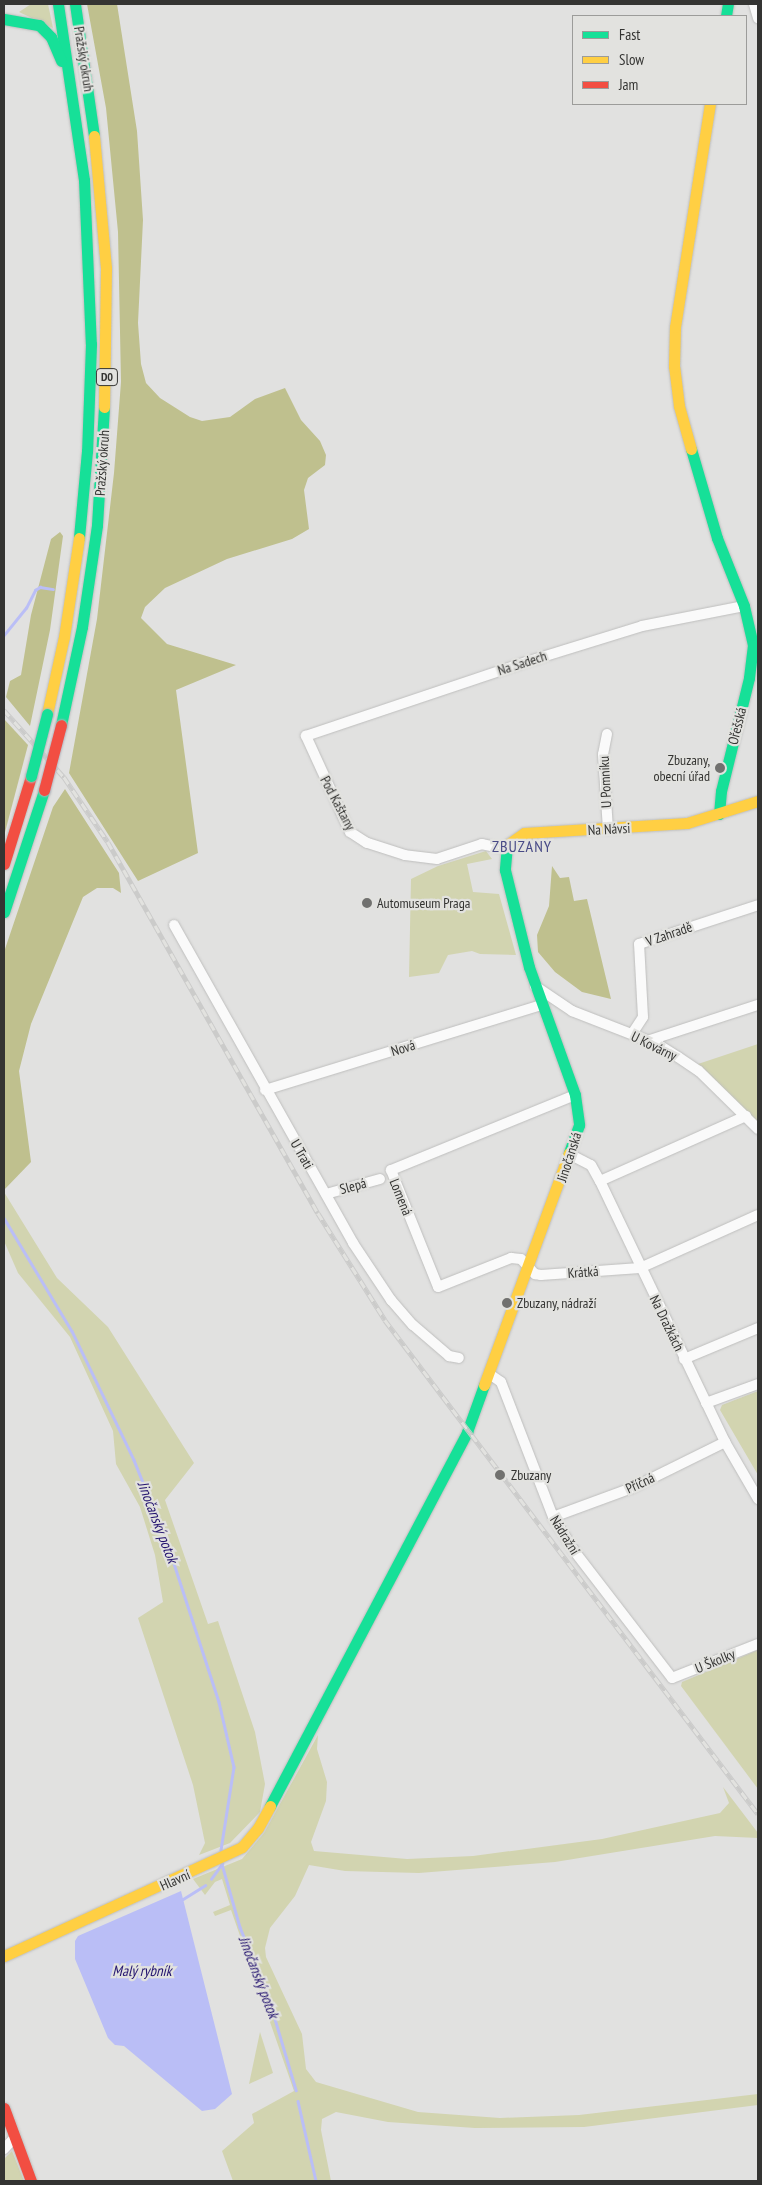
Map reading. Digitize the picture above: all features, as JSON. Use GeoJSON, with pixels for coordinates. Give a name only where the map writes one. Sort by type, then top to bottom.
{"type":"FeatureCollection","features":[{"type":"Feature","properties":{"kind":"main road","name":"Pražský okruh"},"geometry":{"type":"LineString","coordinates":[[4,864],[31,776],[64,637],[78,545],[90,404],[88,238],[74,101],[58,4]]}},
{"type":"Feature","properties":{"kind":"main road","name":"Pražský okruh"},"geometry":{"type":"LineString","coordinates":[[4,912],[44,790],[61,726],[79,642],[93,552],[103,455],[107,361],[106,268],[100,179],[75,4]]}},
{"type":"Feature","properties":{"kind":"main road"},"geometry":{"type":"LineString","coordinates":[[4,19],[32,22],[45,30],[55,46],[74,101]]}},
{"type":"Feature","properties":{"kind":"main road","name":"Ořešská"},"geometry":{"type":"LineString","coordinates":[[710,105],[697,171],[676,327],[674,367],[679,406],[723,553],[744,606],[756,645],[721,791],[719,814]]}},
{"type":"Feature","properties":{"kind":"main road","name":"Na Návsi"},"geometry":{"type":"LineString","coordinates":[[505,849],[513,836],[524,833],[608,830],[676,824],[758,802]]}},
{"type":"Feature","properties":{"kind":"main road","name":"Jinočanská"},"geometry":{"type":"LineString","coordinates":[[454,1456],[491,1375],[571,1155],[579,1125],[575,1095],[534,986],[505,870],[505,849]]}},
{"type":"Feature","properties":{"kind":"main road","name":"Hlavní"},"geometry":{"type":"LineString","coordinates":[[4,1956],[234,1852],[258,1828],[454,1456]]}},
{"type":"Feature","properties":{"kind":"main road"},"geometry":{"type":"LineString","coordinates":[[4,2108],[32,2181]]}},
{"type":"Feature","properties":{"kind":"street"},"geometry":{"type":"LineString","coordinates":[[754,4],[758,18]]}},
{"type":"Feature","properties":{"kind":"street","name":"Na Sadech"},"geometry":{"type":"LineString","coordinates":[[306,736],[526,662],[642,626],[744,606]]}},
{"type":"Feature","properties":{"kind":"street","name":"U Pomníku"},"geometry":{"type":"LineString","coordinates":[[607,734],[603,754],[608,830]]}},
{"type":"Feature","properties":{"kind":"street","name":"Pod Kaštany"},"geometry":{"type":"LineString","coordinates":[[306,736],[350,832],[367,843],[406,855],[437,859],[482,844],[505,849]]}},
{"type":"Feature","properties":{"kind":"street","name":"V Zahradě"},"geometry":{"type":"LineString","coordinates":[[632,1034],[643,1017],[639,944],[758,905]]}},
{"type":"Feature","properties":{"kind":"street","name":"U Trati"},"geometry":{"type":"LineString","coordinates":[[174,925],[265,1090],[353,1243],[391,1300],[412,1325],[450,1356],[459,1358]]}},
{"type":"Feature","properties":{"kind":"street","name":"U Kovárny"},"geometry":{"type":"LineString","coordinates":[[534,986],[572,1011],[647,1041],[699,1071],[758,1129]]}},
{"type":"Feature","properties":{"kind":"street","name":"Nová"},"geometry":{"type":"LineString","coordinates":[[265,1090],[542,1005]]}},
{"type":"Feature","properties":{"kind":"street"},"geometry":{"type":"LineString","coordinates":[[647,1041],[758,1005]]}},
{"type":"Feature","properties":{"kind":"street","name":"Lomená"},"geometry":{"type":"LineString","coordinates":[[530,1268],[521,1259],[511,1258],[438,1287],[391,1170],[575,1095]]}},
{"type":"Feature","properties":{"kind":"street"},"geometry":{"type":"LineString","coordinates":[[600,1181],[746,1116]]}},
{"type":"Feature","properties":{"kind":"street","name":"Na Dražkách"},"geometry":{"type":"LineString","coordinates":[[571,1155],[591,1165],[600,1181],[724,1442],[755,1486],[758,1499]]}},
{"type":"Feature","properties":{"kind":"street","name":"Slepá"},"geometry":{"type":"LineString","coordinates":[[326,1194],[380,1179]]}},
{"type":"Feature","properties":{"kind":"street"},"geometry":{"type":"LineString","coordinates":[[640,1268],[758,1215]]}},
{"type":"Feature","properties":{"kind":"street","name":"Krátká"},"geometry":{"type":"LineString","coordinates":[[530,1268],[535,1274],[541,1275],[640,1268]]}},
{"type":"Feature","properties":{"kind":"street"},"geometry":{"type":"LineString","coordinates":[[684,1359],[758,1328]]}},
{"type":"Feature","properties":{"kind":"street","name":"Nádražní"},"geometry":{"type":"LineString","coordinates":[[491,1375],[502,1382],[553,1517],[575,1552],[672,1678]]}},
{"type":"Feature","properties":{"kind":"street"},"geometry":{"type":"LineString","coordinates":[[706,1403],[758,1384]]}},
{"type":"Feature","properties":{"kind":"street","name":"Příčná"},"geometry":{"type":"LineString","coordinates":[[553,1517],[632,1488],[724,1442]]}},
{"type":"Feature","properties":{"kind":"street","name":"U Školky"},"geometry":{"type":"LineString","coordinates":[[672,1678],[758,1644]]}},
{"type":"Feature","properties":{"kind":"street"},"geometry":{"type":"LineString","coordinates":[[4,2149],[15,2137]]}},
{"type":"Feature","properties":{"kind":"green space"},"geometry":{"type":"Polygon","coordinates":[[[31,4],[48,4],[53,28],[19,12],[31,4]]]}},
{"type":"Feature","properties":{"kind":"green space"},"geometry":{"type":"Polygon","coordinates":[[[87,4],[117,4],[137,131],[143,220],[138,323],[141,364],[146,383],[160,398],[190,417],[202,421],[230,417],[255,399],[285,388],[301,420],[320,441],[326,455],[325,465],[308,478],[304,490],[309,529],[292,539],[227,559],[165,588],[145,607],[141,618],[167,644],[236,665],[176,690],[198,853],[138,881],[69,773],[97,619],[114,473],[121,382],[118,232],[106,108],[87,4]]]}},
{"type":"Feature","properties":{"kind":"green space"},"geometry":{"type":"Polygon","coordinates":[[[60,532],[63,536],[50,630],[30,726],[6,697],[10,681],[21,675],[31,615],[51,539],[60,532]]]}},
{"type":"Feature","properties":{"kind":"green space"},"geometry":{"type":"Polygon","coordinates":[[[4,719],[28,745],[4,836],[4,719]]]}},
{"type":"Feature","properties":{"kind":"green space"},"geometry":{"type":"Polygon","coordinates":[[[65,789],[119,873],[121,893],[113,888],[97,888],[83,897],[31,1024],[19,1071],[31,1162],[4,1190],[4,952],[53,807],[65,789]]]}},
{"type":"Feature","properties":{"kind":"green space"},"geometry":{"type":"Polygon","coordinates":[[[486,851],[492,859],[467,864],[473,892],[499,894],[516,955],[480,954],[472,951],[448,955],[439,973],[409,977],[411,879],[438,866],[486,851]]]}},
{"type":"Feature","properties":{"kind":"green space"},"geometry":{"type":"Polygon","coordinates":[[[552,866],[560,878],[569,877],[574,901],[587,899],[611,999],[582,992],[555,972],[538,952],[537,935],[549,906],[552,866]]]}},
{"type":"Feature","properties":{"kind":"green space"},"geometry":{"type":"Polygon","coordinates":[[[758,1044],[758,1124],[698,1064],[758,1044]]]}},
{"type":"Feature","properties":{"kind":"green space"},"geometry":{"type":"Polygon","coordinates":[[[4,1192],[57,1278],[108,1327],[194,1463],[165,1500],[208,1624],[218,1621],[255,1732],[265,1784],[260,1812],[230,1843],[199,1855],[205,1843],[193,1785],[138,1618],[163,1602],[155,1555],[140,1507],[116,1464],[113,1431],[70,1337],[18,1273],[4,1241],[4,1192]]]}},
{"type":"Feature","properties":{"kind":"green space"},"geometry":{"type":"Polygon","coordinates":[[[758,1391],[758,1475],[720,1410],[722,1405],[758,1391]]]}},
{"type":"Feature","properties":{"kind":"green space"},"geometry":{"type":"Polygon","coordinates":[[[758,1650],[758,1789],[681,1686],[682,1682],[758,1650]]]}},
{"type":"Feature","properties":{"kind":"green space"},"geometry":{"type":"Polygon","coordinates":[[[318,1735],[317,1749],[327,1782],[326,1801],[311,1842],[314,1851],[407,1859],[473,1856],[602,1839],[720,1813],[729,1803],[723,1787],[758,1833],[758,1838],[715,1836],[555,1862],[419,1873],[345,1871],[309,1865],[295,1896],[270,1928],[265,1948],[266,1957],[302,2034],[306,2069],[316,2082],[418,2112],[500,2118],[579,2115],[758,2094],[758,2105],[584,2127],[475,2128],[388,2122],[336,2112],[322,2119],[321,2130],[331,2181],[233,2181],[222,2151],[254,2123],[252,2114],[294,2091],[231,1910],[215,1916],[213,1912],[230,1905],[222,1879],[215,1882],[205,1895],[193,1879],[242,1859],[264,1833],[318,1735]]]}},
{"type":"Feature","properties":{"kind":"green space"},"geometry":{"type":"Polygon","coordinates":[[[260,2032],[273,2073],[249,2084],[260,2032]]]}},
{"type":"Feature","properties":{"kind":"green space"},"geometry":{"type":"Polygon","coordinates":[[[12,2151],[24,2181],[4,2181],[4,2159],[12,2151]]]}},
{"type":"Feature","properties":{"kind":"water","name":"Malý rybník"},"geometry":{"type":"Polygon","coordinates":[[[181,1891],[232,2094],[215,2109],[202,2111],[124,2046],[115,2045],[108,2038],[75,1959],[75,1941],[78,1936],[181,1891]]]}},
{"type":"Feature","properties":{"kind":"waterway"},"geometry":{"type":"LineString","coordinates":[[4,635],[26,608],[35,590],[40,587],[53,589]]}},
{"type":"Feature","properties":{"kind":"waterway","name":"Jinočanský potok"},"geometry":{"type":"LineString","coordinates":[[4,1218],[72,1331],[134,1460],[167,1542],[219,1702],[234,1767],[221,1850]]}},
{"type":"Feature","properties":{"kind":"waterway","name":"Jinočanský potok"},"geometry":{"type":"LineString","coordinates":[[222,1864],[240,1927],[270,2002],[296,2090]]}},
{"type":"Feature","properties":{"kind":"waterway"},"geometry":{"type":"LineString","coordinates":[[211,1879],[222,1864]]}},
{"type":"Feature","properties":{"kind":"waterway"},"geometry":{"type":"LineString","coordinates":[[183,1899],[205,1885]]}},
{"type":"Feature","properties":{"kind":"waterway","name":"Jinočanský potok"},"geometry":{"type":"LineString","coordinates":[[298,2101],[316,2181]]}},
{"type":"Feature","properties":{"kind":"railway"},"geometry":{"type":"LineString","coordinates":[[4,710],[64,777],[108,842],[318,1213],[385,1320],[758,1814]]}},
{"type":"Feature","properties":{"kind":"traffic: fast"},"geometry":{"type":"LineString","coordinates":[[58,4],[84,180],[91,344],[87,451],[79,538]]}},
{"type":"Feature","properties":{"kind":"traffic: fast"},"geometry":{"type":"LineString","coordinates":[[75,4],[94,136]]}},
{"type":"Feature","properties":{"kind":"traffic: fast"},"geometry":{"type":"LineString","coordinates":[[726,15],[728,4]]}},
{"type":"Feature","properties":{"kind":"traffic: fast"},"geometry":{"type":"LineString","coordinates":[[4,19],[39,25],[51,37],[61,61]]}},
{"type":"Feature","properties":{"kind":"traffic: fast"},"geometry":{"type":"LineString","coordinates":[[61,725],[82,627],[97,525],[104,407]]}},
{"type":"Feature","properties":{"kind":"traffic: fast"},"geometry":{"type":"LineString","coordinates":[[691,449],[717,538],[744,606],[753,645],[749,678],[721,791],[719,814]]}},
{"type":"Feature","properties":{"kind":"traffic: fast"},"geometry":{"type":"LineString","coordinates":[[31,776],[47,714]]}},
{"type":"Feature","properties":{"kind":"traffic: fast"},"geometry":{"type":"LineString","coordinates":[[4,912],[44,790]]}},
{"type":"Feature","properties":{"kind":"traffic: fast"},"geometry":{"type":"LineString","coordinates":[[507,845],[505,870],[529,967],[575,1095],[579,1125],[569,1153]]}},
{"type":"Feature","properties":{"kind":"traffic: fast"},"geometry":{"type":"LineString","coordinates":[[270,1806],[467,1432],[484,1385]]}},
{"type":"Feature","properties":{"kind":"traffic: slow"},"geometry":{"type":"LineString","coordinates":[[691,449],[679,406],[674,367],[675,327],[710,105]]}},
{"type":"Feature","properties":{"kind":"traffic: slow"},"geometry":{"type":"LineString","coordinates":[[94,136],[106,268],[104,407]]}},
{"type":"Feature","properties":{"kind":"traffic: slow"},"geometry":{"type":"LineString","coordinates":[[47,714],[64,637],[79,538]]}},
{"type":"Feature","properties":{"kind":"traffic: slow"},"geometry":{"type":"LineString","coordinates":[[507,845],[524,833],[687,823],[758,801]]}},
{"type":"Feature","properties":{"kind":"traffic: slow"},"geometry":{"type":"LineString","coordinates":[[484,1385],[569,1153]]}},
{"type":"Feature","properties":{"kind":"traffic: slow"},"geometry":{"type":"LineString","coordinates":[[4,1956],[242,1847],[258,1828],[270,1806]]}},
{"type":"Feature","properties":{"kind":"traffic: jam"},"geometry":{"type":"LineString","coordinates":[[44,790],[61,725]]}},
{"type":"Feature","properties":{"kind":"traffic: jam"},"geometry":{"type":"LineString","coordinates":[[4,864],[31,776]]}},
{"type":"Feature","properties":{"kind":"traffic: jam"},"geometry":{"type":"LineString","coordinates":[[4,2108],[31,2181]]}},
{"type":"Feature","properties":{"kind":"place","name":"Zbuzany, obecní úřad"},"geometry":{"type":"Point","coordinates":[720,768]}},
{"type":"Feature","properties":{"kind":"place","name":"Automuseum Praga"},"geometry":{"type":"Point","coordinates":[367,903]}},
{"type":"Feature","properties":{"kind":"place","name":"Zbuzany, nádraží"},"geometry":{"type":"Point","coordinates":[507,1303]}},
{"type":"Feature","properties":{"kind":"place","name":"Zbuzany"},"geometry":{"type":"Point","coordinates":[500,1475]}},
{"type":"Feature","properties":{"kind":"district","name":"ZBUZANY"},"geometry":{"type":"Point","coordinates":[522,846]}}]}
